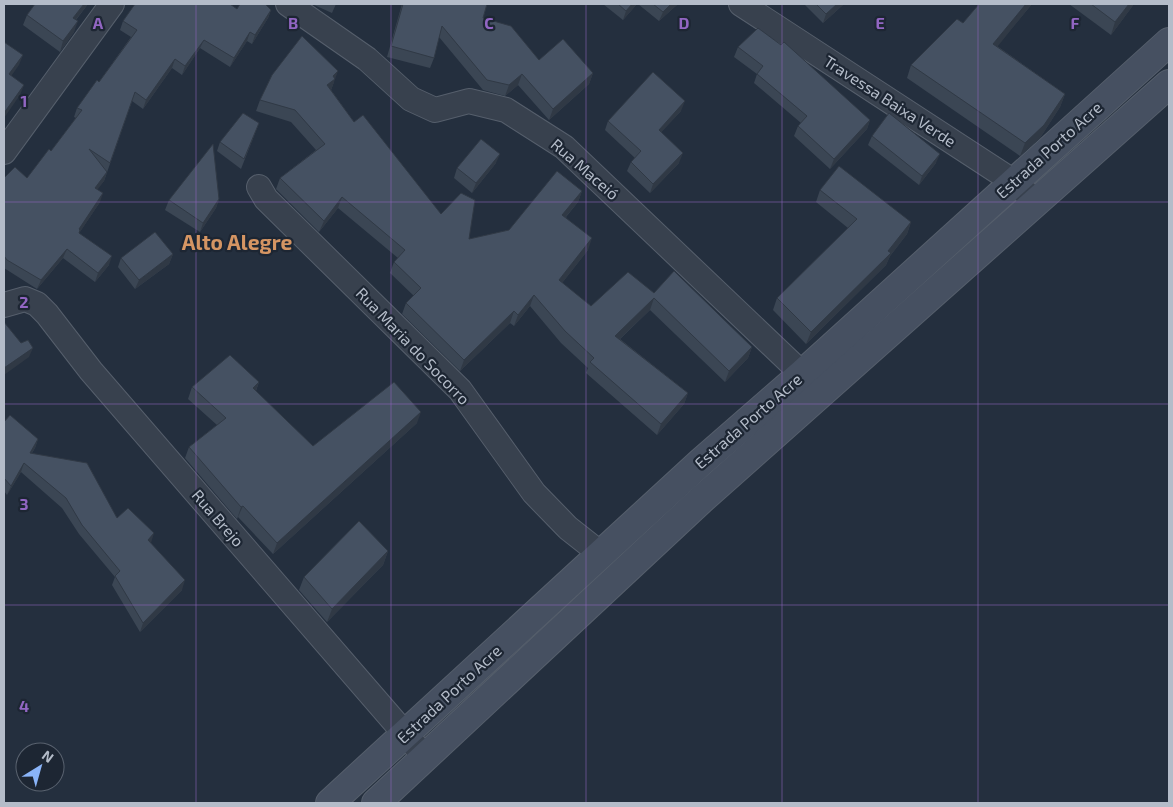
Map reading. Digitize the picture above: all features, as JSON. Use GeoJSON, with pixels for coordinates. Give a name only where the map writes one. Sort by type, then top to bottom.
{"type":"FeatureCollection","features":[{"type":"Feature","properties":{"kind":"main road","name":"Estrada Porto Acre"},"geometry":{"type":"LineString","coordinates":[[376,803],[702,499],[811,383],[1014,182],[1169,42]]}},
{"type":"Feature","properties":{"kind":"main road","name":"Estrada Porto Acre"},"geometry":{"type":"LineString","coordinates":[[330,803],[701,462],[811,383],[1036,202],[1169,84]]}},
{"type":"Feature","properties":{"kind":"street"},"geometry":{"type":"LineString","coordinates":[[4,152],[112,4]]}},
{"type":"Feature","properties":{"kind":"street","name":"Rua Maceió"},"geometry":{"type":"LineString","coordinates":[[288,4],[367,59],[411,99],[435,110],[469,101],[506,110],[564,146],[811,383]]}},
{"type":"Feature","properties":{"kind":"street","name":"Travessa Baixa Verde"},"geometry":{"type":"LineString","coordinates":[[741,4],[1014,182],[1036,202]]}},
{"type":"Feature","properties":{"kind":"street","name":"Rua Maria do Socorro"},"geometry":{"type":"LineString","coordinates":[[259,188],[266,199],[460,390],[534,493],[568,528],[601,554]]}},
{"type":"Feature","properties":{"kind":"street","name":"Rua Brejo"},"geometry":{"type":"LineString","coordinates":[[4,305],[25,298],[37,304],[47,314],[91,371],[425,757]]}},
{"type":"Feature","properties":{"kind":"building"},"geometry":{"type":"Polygon","coordinates":[[[35,4],[84,4],[73,18],[78,21],[63,41],[27,15],[35,4]]]}},
{"type":"Feature","properties":{"kind":"building"},"geometry":{"type":"Polygon","coordinates":[[[135,4],[230,4],[237,9],[240,4],[265,4],[271,10],[255,35],[250,32],[234,58],[204,40],[185,66],[175,59],[146,100],[135,92],[110,163],[89,149],[107,172],[95,188],[103,193],[79,229],[79,233],[112,256],[98,273],[67,249],[41,280],[7,260],[4,256],[4,178],[15,167],[27,178],[49,149],[51,151],[82,110],[77,108],[97,80],[99,82],[137,30],[123,21],[135,4]]]}},
{"type":"Feature","properties":{"kind":"building"},"geometry":{"type":"Polygon","coordinates":[[[403,4],[487,4],[483,18],[511,26],[539,60],[563,39],[593,73],[553,109],[522,74],[509,85],[487,80],[442,26],[434,58],[391,46],[403,4]]]}},
{"type":"Feature","properties":{"kind":"building"},"geometry":{"type":"Polygon","coordinates":[[[618,4],[632,4],[626,11],[618,4]]]}},
{"type":"Feature","properties":{"kind":"building"},"geometry":{"type":"Polygon","coordinates":[[[653,4],[671,4],[663,12],[653,4]]]}},
{"type":"Feature","properties":{"kind":"building"},"geometry":{"type":"Polygon","coordinates":[[[816,4],[837,4],[826,14],[816,4]]]}},
{"type":"Feature","properties":{"kind":"building"},"geometry":{"type":"Polygon","coordinates":[[[979,4],[1026,4],[993,44],[1065,94],[1044,125],[1025,143],[911,65],[957,19],[963,23],[979,4]]]}},
{"type":"Feature","properties":{"kind":"building"},"geometry":{"type":"Polygon","coordinates":[[[1091,4],[1129,4],[1115,22],[1091,4]]]}},
{"type":"Feature","properties":{"kind":"building"},"geometry":{"type":"Polygon","coordinates":[[[758,28],[781,45],[784,42],[870,120],[834,159],[798,126],[807,116],[757,74],[763,66],[738,47],[758,28]]]}},
{"type":"Feature","properties":{"kind":"building"},"geometry":{"type":"Polygon","coordinates":[[[302,36],[338,71],[333,76],[335,79],[327,85],[354,122],[363,115],[441,214],[461,193],[475,200],[469,239],[509,230],[557,171],[582,191],[562,215],[592,238],[559,280],[591,306],[628,272],[654,293],[674,271],[752,347],[729,371],[654,298],[615,336],[688,393],[661,424],[590,362],[594,358],[565,331],[534,295],[518,315],[514,311],[464,360],[406,303],[421,288],[394,262],[405,250],[342,197],[324,221],[280,178],[325,144],[295,110],[260,100],[272,75],[302,36]]]}},
{"type":"Feature","properties":{"kind":"building"},"geometry":{"type":"Polygon","coordinates":[[[4,42],[23,55],[9,74],[24,85],[4,113],[4,42]]]}},
{"type":"Feature","properties":{"kind":"building"},"geometry":{"type":"Polygon","coordinates":[[[653,72],[685,101],[659,130],[683,153],[653,184],[631,162],[641,151],[608,121],[653,72]]]}},
{"type":"Feature","properties":{"kind":"building"},"geometry":{"type":"Polygon","coordinates":[[[243,113],[259,123],[244,159],[220,142],[243,113]]]}},
{"type":"Feature","properties":{"kind":"building"},"geometry":{"type":"Polygon","coordinates":[[[889,113],[940,154],[922,176],[872,136],[889,113]]]}},
{"type":"Feature","properties":{"kind":"building"},"geometry":{"type":"Polygon","coordinates":[[[481,139],[500,154],[476,183],[457,168],[481,139]]]}},
{"type":"Feature","properties":{"kind":"building"},"geometry":{"type":"Polygon","coordinates":[[[213,144],[219,199],[203,223],[169,200],[213,144]]]}},
{"type":"Feature","properties":{"kind":"building"},"geometry":{"type":"Polygon","coordinates":[[[839,166],[911,222],[888,251],[891,253],[811,332],[777,298],[857,219],[820,190],[839,166]]]}},
{"type":"Feature","properties":{"kind":"building"},"geometry":{"type":"Polygon","coordinates":[[[155,232],[173,254],[139,280],[121,258],[155,232]]]}},
{"type":"Feature","properties":{"kind":"building"},"geometry":{"type":"Polygon","coordinates":[[[4,322],[21,343],[28,340],[33,348],[4,368],[4,322]]]}},
{"type":"Feature","properties":{"kind":"building"},"geometry":{"type":"Polygon","coordinates":[[[230,355],[259,382],[253,388],[313,446],[394,382],[421,412],[277,543],[243,506],[241,507],[189,447],[226,418],[192,387],[230,355]]]}},
{"type":"Feature","properties":{"kind":"building"},"geometry":{"type":"Polygon","coordinates":[[[10,415],[38,439],[30,453],[87,463],[117,518],[128,508],[154,533],[148,540],[185,580],[143,623],[115,576],[120,571],[82,525],[66,498],[24,463],[11,486],[4,478],[4,422],[10,415]]]}},
{"type":"Feature","properties":{"kind":"building"},"geometry":{"type":"Polygon","coordinates":[[[359,521],[388,551],[332,609],[304,577],[359,521]]]}},
{"type":"Feature","properties":{"kind":"district","name":"Alto Alegre"},"geometry":{"type":"Point","coordinates":[237,243]}}]}
